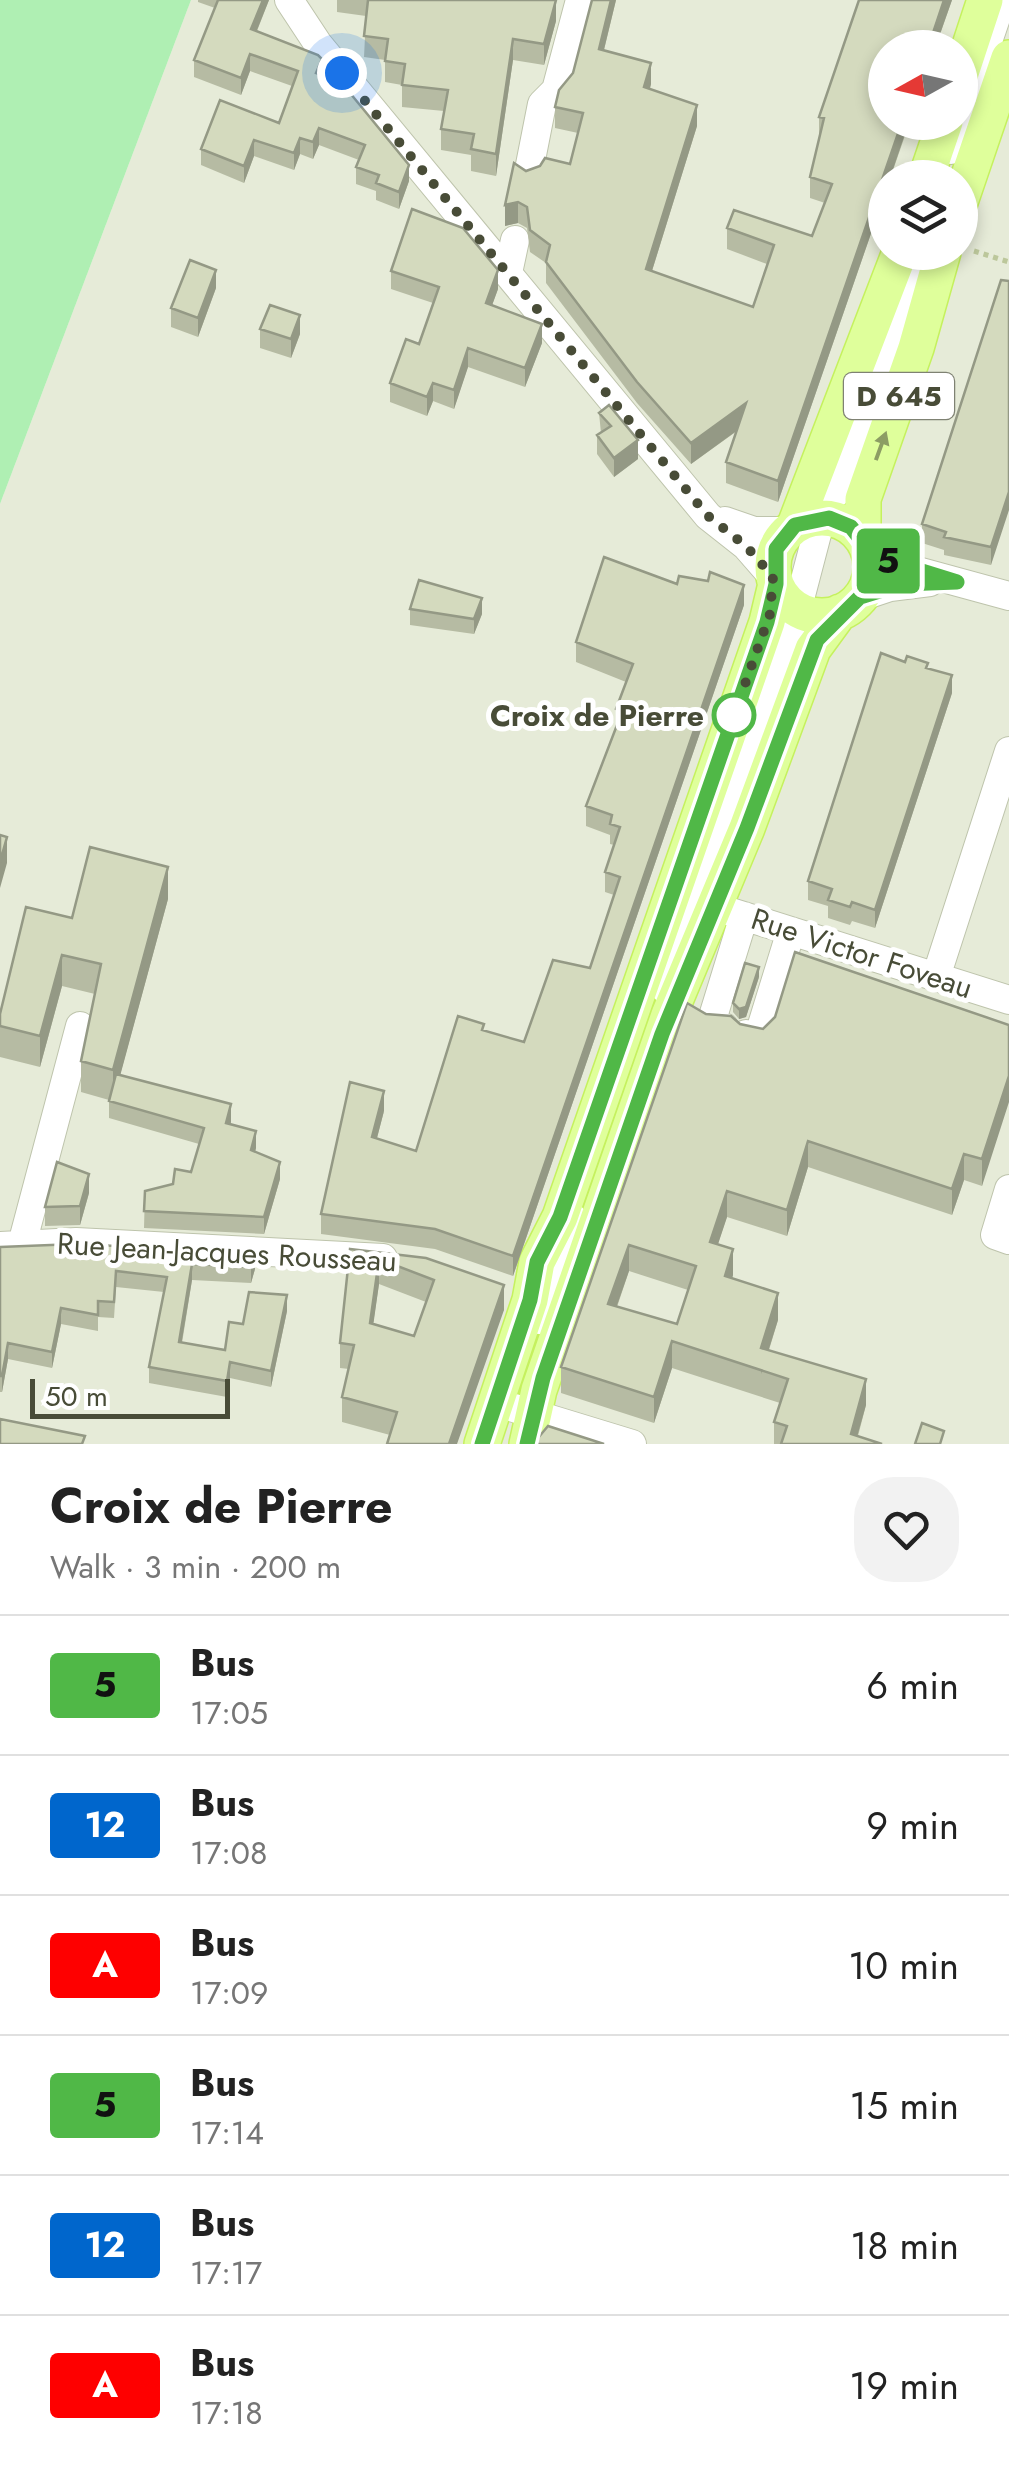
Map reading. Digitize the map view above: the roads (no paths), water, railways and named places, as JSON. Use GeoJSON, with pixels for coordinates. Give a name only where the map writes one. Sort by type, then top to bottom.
{"type":"FeatureCollection","features":[{"type":"Feature","properties":{"kind":"main road"},"geometry":{"type":"LineString","coordinates":[[975,30],[985,0]]}},
{"type":"Feature","properties":{"kind":"main road"},"geometry":{"type":"LineString","coordinates":[[974,160],[1009,58]]}},
{"type":"Feature","properties":{"kind":"main road","name":"D 645"},"geometry":{"type":"LineString","coordinates":[[807,523],[894,270]]}},
{"type":"Feature","properties":{"kind":"main road","name":"D 645"},"geometry":{"type":"LineString","coordinates":[[866,545],[864,494],[916,348],[938,270]]}},
{"type":"Feature","properties":{"kind":"main road"},"geometry":{"type":"LineString","coordinates":[[482,1444],[518,1416],[541,1304],[662,1034],[730,911],[813,649],[809,599],[774,556],[807,523],[846,524],[866,545],[870,574],[809,599],[767,622],[560,1217],[537,1262],[541,1304]]}},
{"type":"Feature","properties":{"kind":"street"},"geometry":{"type":"LineString","coordinates":[[288,0],[318,44],[702,507],[809,599],[902,584],[957,582]]}},
{"type":"Feature","properties":{"kind":"street"},"geometry":{"type":"LineString","coordinates":[[528,175],[542,104],[556,90],[580,0]]}},
{"type":"Feature","properties":{"kind":"street"},"geometry":{"type":"LineString","coordinates":[[948,160],[1002,0]]}},
{"type":"Feature","properties":{"kind":"street"},"geometry":{"type":"LineString","coordinates":[[958,160],[1009,14]]}},
{"type":"Feature","properties":{"kind":"street"},"geometry":{"type":"LineString","coordinates":[[508,273],[515,240]]}},
{"type":"Feature","properties":{"kind":"street"},"geometry":{"type":"LineString","coordinates":[[809,599],[807,523],[908,270]]}},
{"type":"Feature","properties":{"kind":"street"},"geometry":{"type":"LineString","coordinates":[[807,523],[919,270]]}},
{"type":"Feature","properties":{"kind":"street"},"geometry":{"type":"LineString","coordinates":[[702,507],[746,529],[807,523]]}},
{"type":"Feature","properties":{"kind":"street"},"geometry":{"type":"LineString","coordinates":[[866,545],[899,566],[1009,596]]}},
{"type":"Feature","properties":{"kind":"street"},"geometry":{"type":"LineString","coordinates":[[936,976],[1009,750]]}},
{"type":"Feature","properties":{"kind":"street"},"geometry":{"type":"LineString","coordinates":[[730,911],[748,989],[758,1038],[711,1023],[748,989],[792,931]]}},
{"type":"Feature","properties":{"kind":"street","name":"Rue Victor Foveau"},"geometry":{"type":"LineString","coordinates":[[730,911],[1009,1000]]}},
{"type":"Feature","properties":{"kind":"street"},"geometry":{"type":"LineString","coordinates":[[11,1245],[80,1026]]}},
{"type":"Feature","properties":{"kind":"street"},"geometry":{"type":"LineString","coordinates":[[1009,1190],[995,1235],[1009,1240]]}},
{"type":"Feature","properties":{"kind":"street","name":"Rue Jean-Jacques Rousseau"},"geometry":{"type":"LineString","coordinates":[[11,1245],[276,1251],[415,1262]]}},
{"type":"Feature","properties":{"kind":"street"},"geometry":{"type":"LineString","coordinates":[[496,1444],[518,1416]]}},
{"type":"Feature","properties":{"kind":"street"},"geometry":{"type":"LineString","coordinates":[[510,1444],[518,1416]]}},
{"type":"Feature","properties":{"kind":"street"},"geometry":{"type":"LineString","coordinates":[[518,1416],[632,1444]]}},
{"type":"Feature","properties":{"kind":"place","name":"Croix de Pierre"},"geometry":{"type":"Point","coordinates":[734,715]}}]}
